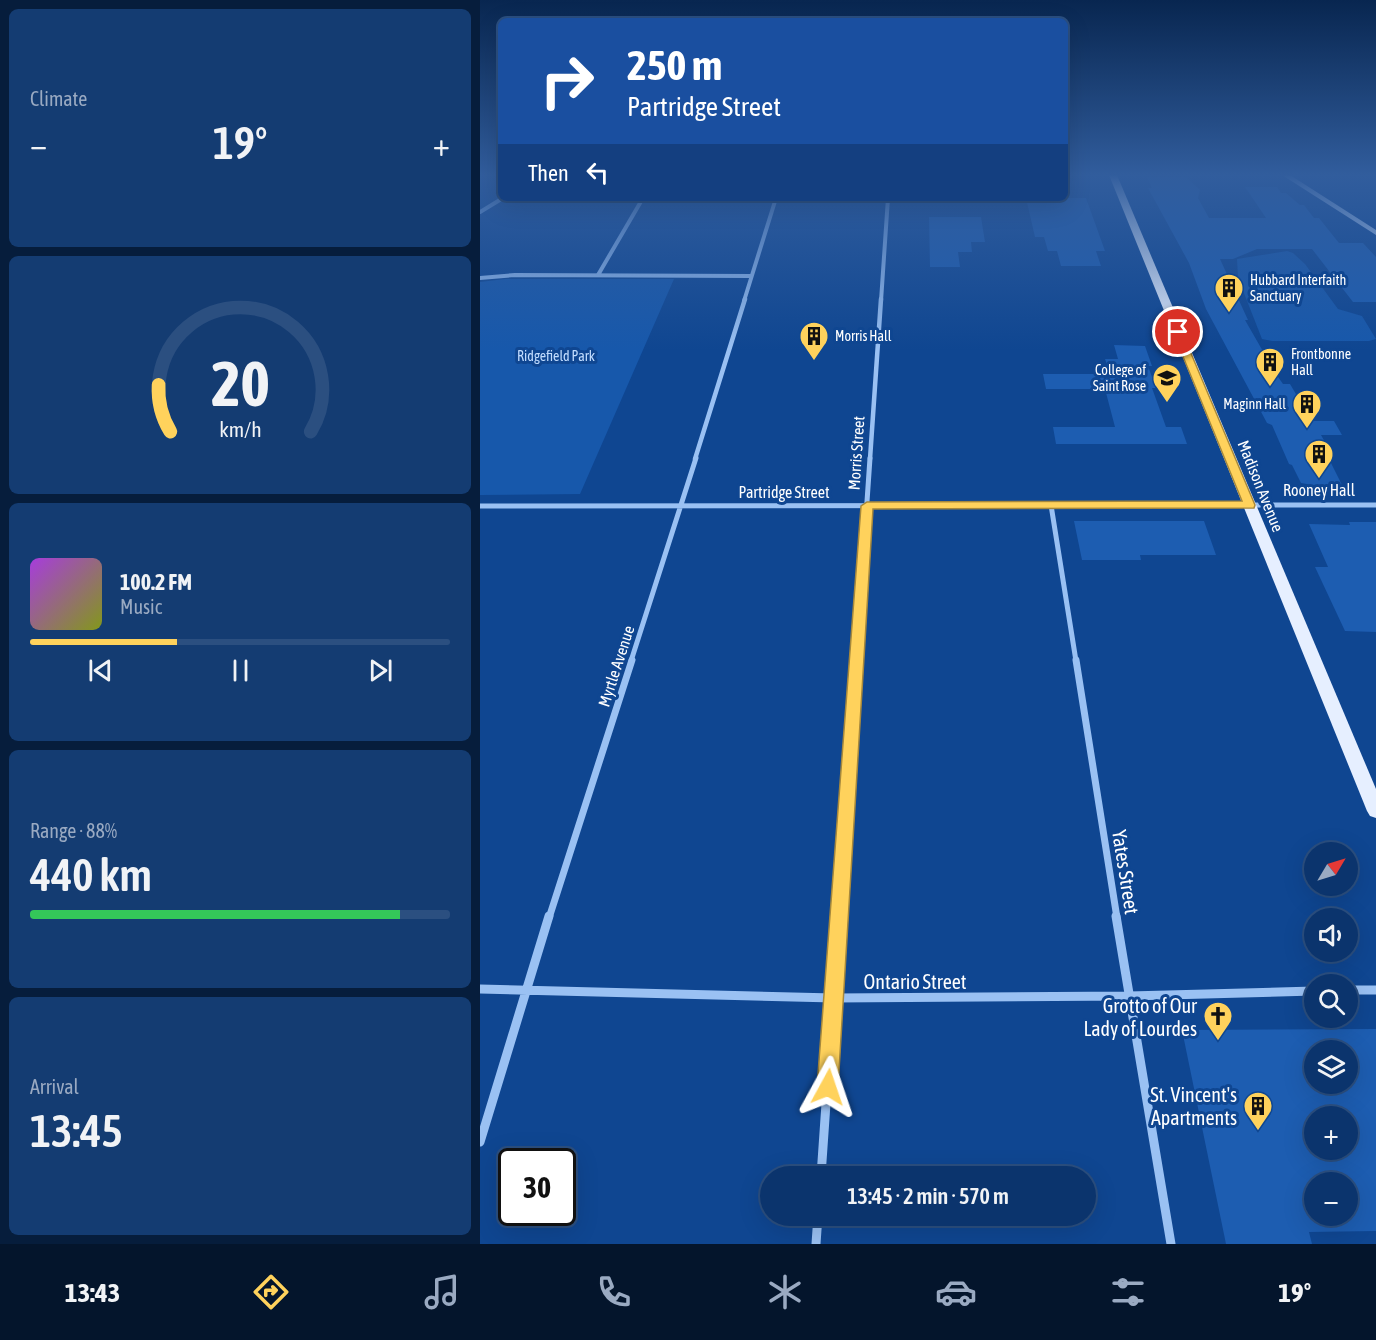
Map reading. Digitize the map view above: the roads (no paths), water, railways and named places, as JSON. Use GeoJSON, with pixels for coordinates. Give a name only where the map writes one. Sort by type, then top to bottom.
{"type":"FeatureCollection","features":[{"type":"Feature","properties":{"kind":"main road","name":"Madison Avenue"},"geometry":{"type":"LineString","coordinates":[[1137,233],[1376,811]]}},
{"type":"Feature","properties":{"kind":"street"},"geometry":{"type":"LineString","coordinates":[[598,275],[623,233]]}},
{"type":"Feature","properties":{"kind":"street","name":"Myrtle Avenue"},"geometry":{"type":"LineString","coordinates":[[480,1142],[526,989],[681,506],[765,233]]}},
{"type":"Feature","properties":{"kind":"street","name":"Morris Street"},"geometry":{"type":"LineString","coordinates":[[822,1166],[886,233]]}},
{"type":"Feature","properties":{"kind":"street"},"geometry":{"type":"LineString","coordinates":[[480,278],[507,275],[751,276]]}},
{"type":"Feature","properties":{"kind":"street","name":"Yates Street"},"geometry":{"type":"LineString","coordinates":[[1051,505],[1171,1244]]}},
{"type":"Feature","properties":{"kind":"street","name":"Partridge Street"},"geometry":{"type":"LineString","coordinates":[[480,506],[1376,505]]}},
{"type":"Feature","properties":{"kind":"street","name":"Ontario Street"},"geometry":{"type":"LineString","coordinates":[[480,989],[834,998],[1129,996],[1304,991]]}},
{"type":"Feature","properties":{"kind":"street"},"geometry":{"type":"LineString","coordinates":[[1358,990],[1376,990]]}},
{"type":"Feature","properties":{"kind":"street"},"geometry":{"type":"LineString","coordinates":[[816,1244],[817,1226]]}},
{"type":"Feature","properties":{"kind":"place","name":"Hubbard Interfaith Sanctuary"},"geometry":{"type":"Point","coordinates":[1229,314]}},
{"type":"Feature","properties":{"kind":"place","name":"Morris Hall"},"geometry":{"type":"Point","coordinates":[814,362]}},
{"type":"Feature","properties":{"kind":"place","name":"Frontbonne Hall"},"geometry":{"type":"Point","coordinates":[1270,388]}},
{"type":"Feature","properties":{"kind":"place","name":"College of Saint Rose"},"geometry":{"type":"Point","coordinates":[1167,404]}},
{"type":"Feature","properties":{"kind":"place","name":"Maginn Hall"},"geometry":{"type":"Point","coordinates":[1307,430]}},
{"type":"Feature","properties":{"kind":"place","name":"Rooney Hall"},"geometry":{"type":"Point","coordinates":[1319,480]}},
{"type":"Feature","properties":{"kind":"place","name":"Grotto of Our Lady of Lourdes"},"geometry":{"type":"Point","coordinates":[1218,1042]}},
{"type":"Feature","properties":{"kind":"place","name":"St. Vincent's Apartments"},"geometry":{"type":"Point","coordinates":[1258,1132]}},
{"type":"Feature","properties":{"kind":"park label","name":"Ridgefield Park"},"geometry":{"type":"Point","coordinates":[556,356]}}]}
